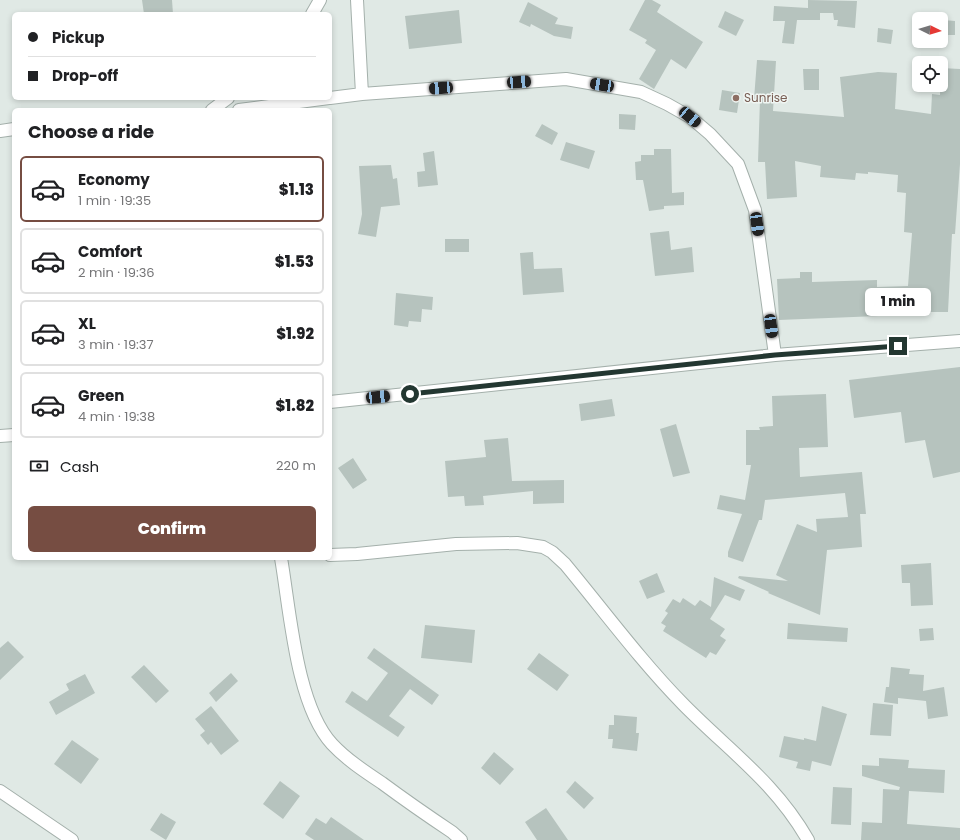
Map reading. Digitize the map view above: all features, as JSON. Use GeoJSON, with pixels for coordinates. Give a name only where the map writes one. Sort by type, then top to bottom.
{"type":"FeatureCollection","features":[{"type":"Feature","properties":{"kind":"street"},"geometry":{"type":"LineString","coordinates":[[313,12],[320,0]]}},
{"type":"Feature","properties":{"kind":"street"},"geometry":{"type":"LineString","coordinates":[[357,0],[362,94]]}},
{"type":"Feature","properties":{"kind":"street"},"geometry":{"type":"LineString","coordinates":[[332,98],[362,94],[566,79],[641,92],[690,117],[710,134],[738,164],[755,210],[775,355]]}},
{"type":"Feature","properties":{"kind":"street"},"geometry":{"type":"LineString","coordinates":[[215,108],[225,100]]}},
{"type":"Feature","properties":{"kind":"street"},"geometry":{"type":"LineString","coordinates":[[254,108],[315,100]]}},
{"type":"Feature","properties":{"kind":"street"},"geometry":{"type":"LineString","coordinates":[[0,131],[12,130]]}},
{"type":"Feature","properties":{"kind":"street"},"geometry":{"type":"LineString","coordinates":[[332,402],[775,355],[960,341]]}},
{"type":"Feature","properties":{"kind":"street"},"geometry":{"type":"LineString","coordinates":[[0,436],[12,435]]}},
{"type":"Feature","properties":{"kind":"street"},"geometry":{"type":"LineString","coordinates":[[332,555],[357,554],[456,544],[499,543],[533,545],[552,552],[565,564],[653,672],[775,792],[798,823],[808,840]]}},
{"type":"Feature","properties":{"kind":"street"},"geometry":{"type":"LineString","coordinates":[[281,560],[300,672],[306,696],[316,719],[331,743],[352,762],[452,832],[461,840]]}},
{"type":"Feature","properties":{"kind":"street"},"geometry":{"type":"LineString","coordinates":[[2,795],[72,840]]}},
{"type":"Feature","properties":{"kind":"building"},"geometry":{"type":"Polygon","coordinates":[[[142,0],[172,0],[173,12],[144,12],[142,0]]]}},
{"type":"Feature","properties":{"kind":"building"},"geometry":{"type":"Polygon","coordinates":[[[645,0],[652,0],[661,5],[657,12],[703,42],[686,69],[671,59],[654,89],[639,79],[656,50],[645,43],[647,40],[629,30],[645,0]]]}},
{"type":"Feature","properties":{"kind":"building"},"geometry":{"type":"Polygon","coordinates":[[[808,0],[857,1],[855,28],[837,26],[838,20],[834,20],[833,13],[820,13],[820,20],[797,20],[794,44],[782,43],[785,21],[773,21],[774,6],[808,8],[808,0]]]}},
{"type":"Feature","properties":{"kind":"building"},"geometry":{"type":"Polygon","coordinates":[[[528,2],[558,18],[555,24],[573,27],[571,39],[554,36],[531,24],[530,27],[519,22],[528,2]]]}},
{"type":"Feature","properties":{"kind":"building"},"geometry":{"type":"Polygon","coordinates":[[[459,10],[462,43],[409,49],[405,16],[459,10]]]}},
{"type":"Feature","properties":{"kind":"building"},"geometry":{"type":"Polygon","coordinates":[[[725,11],[744,20],[736,36],[718,27],[725,11]]]}},
{"type":"Feature","properties":{"kind":"building"},"geometry":{"type":"Polygon","coordinates":[[[948,20],[955,21],[955,35],[948,35],[948,20]]]}},
{"type":"Feature","properties":{"kind":"building"},"geometry":{"type":"Polygon","coordinates":[[[878,28],[893,30],[891,44],[877,42],[878,28]]]}},
{"type":"Feature","properties":{"kind":"building"},"geometry":{"type":"Polygon","coordinates":[[[757,60],[776,61],[773,111],[844,117],[840,77],[878,72],[897,73],[895,109],[931,114],[932,94],[940,95],[940,92],[948,92],[948,68],[960,69],[960,164],[955,234],[952,234],[948,312],[921,312],[878,316],[779,320],[777,279],[800,278],[800,272],[812,272],[812,282],[877,280],[877,287],[908,286],[912,233],[904,232],[906,193],[897,192],[898,175],[868,172],[868,174],[856,173],[855,180],[820,177],[821,166],[795,161],[797,197],[767,199],[765,162],[758,162],[760,99],[754,99],[757,60]]]}},
{"type":"Feature","properties":{"kind":"building"},"geometry":{"type":"Polygon","coordinates":[[[803,69],[819,69],[819,90],[804,90],[803,69]]]}},
{"type":"Feature","properties":{"kind":"building"},"geometry":{"type":"Polygon","coordinates":[[[722,90],[740,93],[737,113],[719,110],[722,90]]]}},
{"type":"Feature","properties":{"kind":"building"},"geometry":{"type":"Polygon","coordinates":[[[619,114],[636,115],[635,130],[619,129],[619,114]]]}},
{"type":"Feature","properties":{"kind":"building"},"geometry":{"type":"Polygon","coordinates":[[[542,124],[558,133],[552,145],[535,136],[542,124]]]}},
{"type":"Feature","properties":{"kind":"building"},"geometry":{"type":"Polygon","coordinates":[[[566,142],[595,151],[589,169],[560,160],[566,142]]]}},
{"type":"Feature","properties":{"kind":"building"},"geometry":{"type":"Polygon","coordinates":[[[654,149],[671,149],[672,193],[684,192],[684,205],[664,206],[664,209],[649,211],[643,180],[636,180],[635,162],[641,161],[641,155],[654,155],[654,149]]]}},
{"type":"Feature","properties":{"kind":"building"},"geometry":{"type":"Polygon","coordinates":[[[434,151],[438,185],[418,187],[417,172],[425,171],[423,153],[434,151]]]}},
{"type":"Feature","properties":{"kind":"building"},"geometry":{"type":"Polygon","coordinates":[[[391,165],[393,179],[397,178],[400,205],[381,207],[376,237],[358,234],[362,214],[359,166],[391,165]]]}},
{"type":"Feature","properties":{"kind":"building"},"geometry":{"type":"Polygon","coordinates":[[[669,231],[671,250],[692,247],[694,272],[655,276],[650,233],[669,231]]]}},
{"type":"Feature","properties":{"kind":"building"},"geometry":{"type":"Polygon","coordinates":[[[445,239],[469,239],[469,252],[445,252],[445,239]]]}},
{"type":"Feature","properties":{"kind":"building"},"geometry":{"type":"Polygon","coordinates":[[[533,252],[534,269],[562,268],[564,292],[523,295],[520,253],[533,252]]]}},
{"type":"Feature","properties":{"kind":"building"},"geometry":{"type":"Polygon","coordinates":[[[396,293],[433,297],[432,310],[422,309],[421,322],[409,321],[408,327],[394,325],[396,293]]]}},
{"type":"Feature","properties":{"kind":"building"},"geometry":{"type":"Polygon","coordinates":[[[960,367],[960,472],[933,478],[925,440],[905,443],[901,412],[854,418],[849,380],[960,367]]]}},
{"type":"Feature","properties":{"kind":"building"},"geometry":{"type":"Polygon","coordinates":[[[826,394],[828,447],[799,448],[800,477],[862,472],[866,514],[860,514],[862,547],[827,550],[820,615],[768,593],[769,592],[738,578],[739,576],[788,581],[776,575],[797,524],[817,532],[816,519],[848,517],[845,493],[765,500],[762,520],[759,520],[743,562],[728,557],[728,552],[742,514],[717,509],[720,495],[745,500],[751,465],[746,465],[746,430],[760,430],[759,427],[773,426],[772,396],[826,394]]]}},
{"type":"Feature","properties":{"kind":"building"},"geometry":{"type":"Polygon","coordinates":[[[612,399],[615,416],[581,421],[579,404],[612,399]]]}},
{"type":"Feature","properties":{"kind":"building"},"geometry":{"type":"Polygon","coordinates":[[[676,424],[690,473],[673,477],[660,429],[676,424]]]}},
{"type":"Feature","properties":{"kind":"building"},"geometry":{"type":"Polygon","coordinates":[[[508,438],[512,481],[564,480],[564,503],[533,504],[533,491],[483,496],[484,505],[465,506],[464,496],[448,497],[445,461],[486,457],[484,440],[508,438]]]}},
{"type":"Feature","properties":{"kind":"building"},"geometry":{"type":"Polygon","coordinates":[[[353,458],[367,480],[353,489],[338,468],[353,458]]]}},
{"type":"Feature","properties":{"kind":"building"},"geometry":{"type":"Polygon","coordinates":[[[931,563],[933,605],[911,606],[910,583],[902,583],[901,565],[931,563]]]}},
{"type":"Feature","properties":{"kind":"building"},"geometry":{"type":"Polygon","coordinates":[[[657,573],[665,592],[647,599],[639,581],[657,573]]]}},
{"type":"Feature","properties":{"kind":"building"},"geometry":{"type":"Polygon","coordinates":[[[714,577],[745,590],[740,601],[725,595],[710,619],[725,629],[720,636],[726,640],[716,655],[710,652],[706,658],[663,631],[666,626],[661,623],[668,613],[665,611],[673,599],[680,603],[683,598],[695,606],[700,600],[711,607],[714,577]]]}},
{"type":"Feature","properties":{"kind":"building"},"geometry":{"type":"Polygon","coordinates":[[[788,623],[848,628],[847,642],[787,639],[788,623]]]}},
{"type":"Feature","properties":{"kind":"building"},"geometry":{"type":"Polygon","coordinates":[[[425,625],[475,630],[472,663],[421,658],[425,625]]]}},
{"type":"Feature","properties":{"kind":"building"},"geometry":{"type":"Polygon","coordinates":[[[933,628],[934,640],[920,641],[919,629],[933,628]]]}},
{"type":"Feature","properties":{"kind":"building"},"geometry":{"type":"Polygon","coordinates":[[[8,641],[24,657],[0,680],[0,648],[8,641]]]}},
{"type":"Feature","properties":{"kind":"building"},"geometry":{"type":"Polygon","coordinates":[[[374,648],[439,695],[432,705],[410,689],[389,716],[405,727],[398,737],[345,702],[352,691],[367,701],[388,673],[367,658],[374,648]]]}},
{"type":"Feature","properties":{"kind":"building"},"geometry":{"type":"Polygon","coordinates":[[[539,653],[569,675],[557,691],[527,669],[539,653]]]}},
{"type":"Feature","properties":{"kind":"building"},"geometry":{"type":"Polygon","coordinates":[[[144,665],[169,691],[156,703],[131,677],[144,665]]]}},
{"type":"Feature","properties":{"kind":"building"},"geometry":{"type":"Polygon","coordinates":[[[891,667],[910,669],[909,674],[924,675],[923,691],[944,687],[948,716],[928,719],[926,701],[898,698],[898,704],[884,702],[886,687],[889,687],[891,667]]]}},
{"type":"Feature","properties":{"kind":"building"},"geometry":{"type":"Polygon","coordinates":[[[231,673],[238,681],[216,702],[209,693],[231,673]]]}},
{"type":"Feature","properties":{"kind":"building"},"geometry":{"type":"Polygon","coordinates":[[[85,674],[95,693],[56,715],[49,702],[69,690],[66,684],[85,674]]]}},
{"type":"Feature","properties":{"kind":"building"},"geometry":{"type":"Polygon","coordinates":[[[873,703],[893,705],[891,736],[870,735],[873,703]]]}},
{"type":"Feature","properties":{"kind":"building"},"geometry":{"type":"Polygon","coordinates":[[[211,706],[239,741],[221,755],[211,742],[208,745],[200,735],[205,731],[195,719],[211,706]]]}},
{"type":"Feature","properties":{"kind":"building"},"geometry":{"type":"Polygon","coordinates":[[[822,706],[847,714],[831,766],[812,761],[810,771],[796,768],[798,762],[779,757],[784,736],[816,741],[822,706]]]}},
{"type":"Feature","properties":{"kind":"building"},"geometry":{"type":"Polygon","coordinates":[[[614,715],[637,717],[636,733],[639,733],[637,751],[612,748],[613,739],[608,739],[609,725],[614,725],[614,715]]]}},
{"type":"Feature","properties":{"kind":"building"},"geometry":{"type":"Polygon","coordinates":[[[72,740],[99,759],[81,784],[54,764],[72,740]]]}},
{"type":"Feature","properties":{"kind":"building"},"geometry":{"type":"Polygon","coordinates":[[[494,752],[514,769],[500,785],[481,768],[494,752]]]}},
{"type":"Feature","properties":{"kind":"building"},"geometry":{"type":"Polygon","coordinates":[[[879,758],[909,760],[908,768],[945,770],[944,793],[909,791],[907,824],[960,828],[960,840],[861,840],[862,822],[882,823],[883,789],[899,790],[900,787],[862,776],[862,765],[879,766],[879,758]]]}},
{"type":"Feature","properties":{"kind":"building"},"geometry":{"type":"Polygon","coordinates":[[[280,781],[300,796],[283,819],[263,804],[280,781]]]}},
{"type":"Feature","properties":{"kind":"building"},"geometry":{"type":"Polygon","coordinates":[[[575,781],[594,798],[584,809],[566,792],[575,781]]]}},
{"type":"Feature","properties":{"kind":"building"},"geometry":{"type":"Polygon","coordinates":[[[833,787],[852,788],[851,825],[831,824],[833,787]]]}},
{"type":"Feature","properties":{"kind":"building"},"geometry":{"type":"Polygon","coordinates":[[[546,808],[568,840],[537,840],[525,822],[546,808]]]}},
{"type":"Feature","properties":{"kind":"building"},"geometry":{"type":"Polygon","coordinates":[[[161,813],[176,822],[166,840],[150,830],[161,813]]]}},
{"type":"Feature","properties":{"kind":"building"},"geometry":{"type":"Polygon","coordinates":[[[331,817],[364,840],[314,840],[305,834],[316,818],[326,824],[331,817]]]}},
{"type":"Feature","properties":{"kind":"place","name":"Sunrise"},"geometry":{"type":"Point","coordinates":[736,98]}},
{"type":"Feature","properties":{"kind":"route"},"geometry":{"type":"LineString","coordinates":[[410,394],[775,355],[898,346]]}}]}
